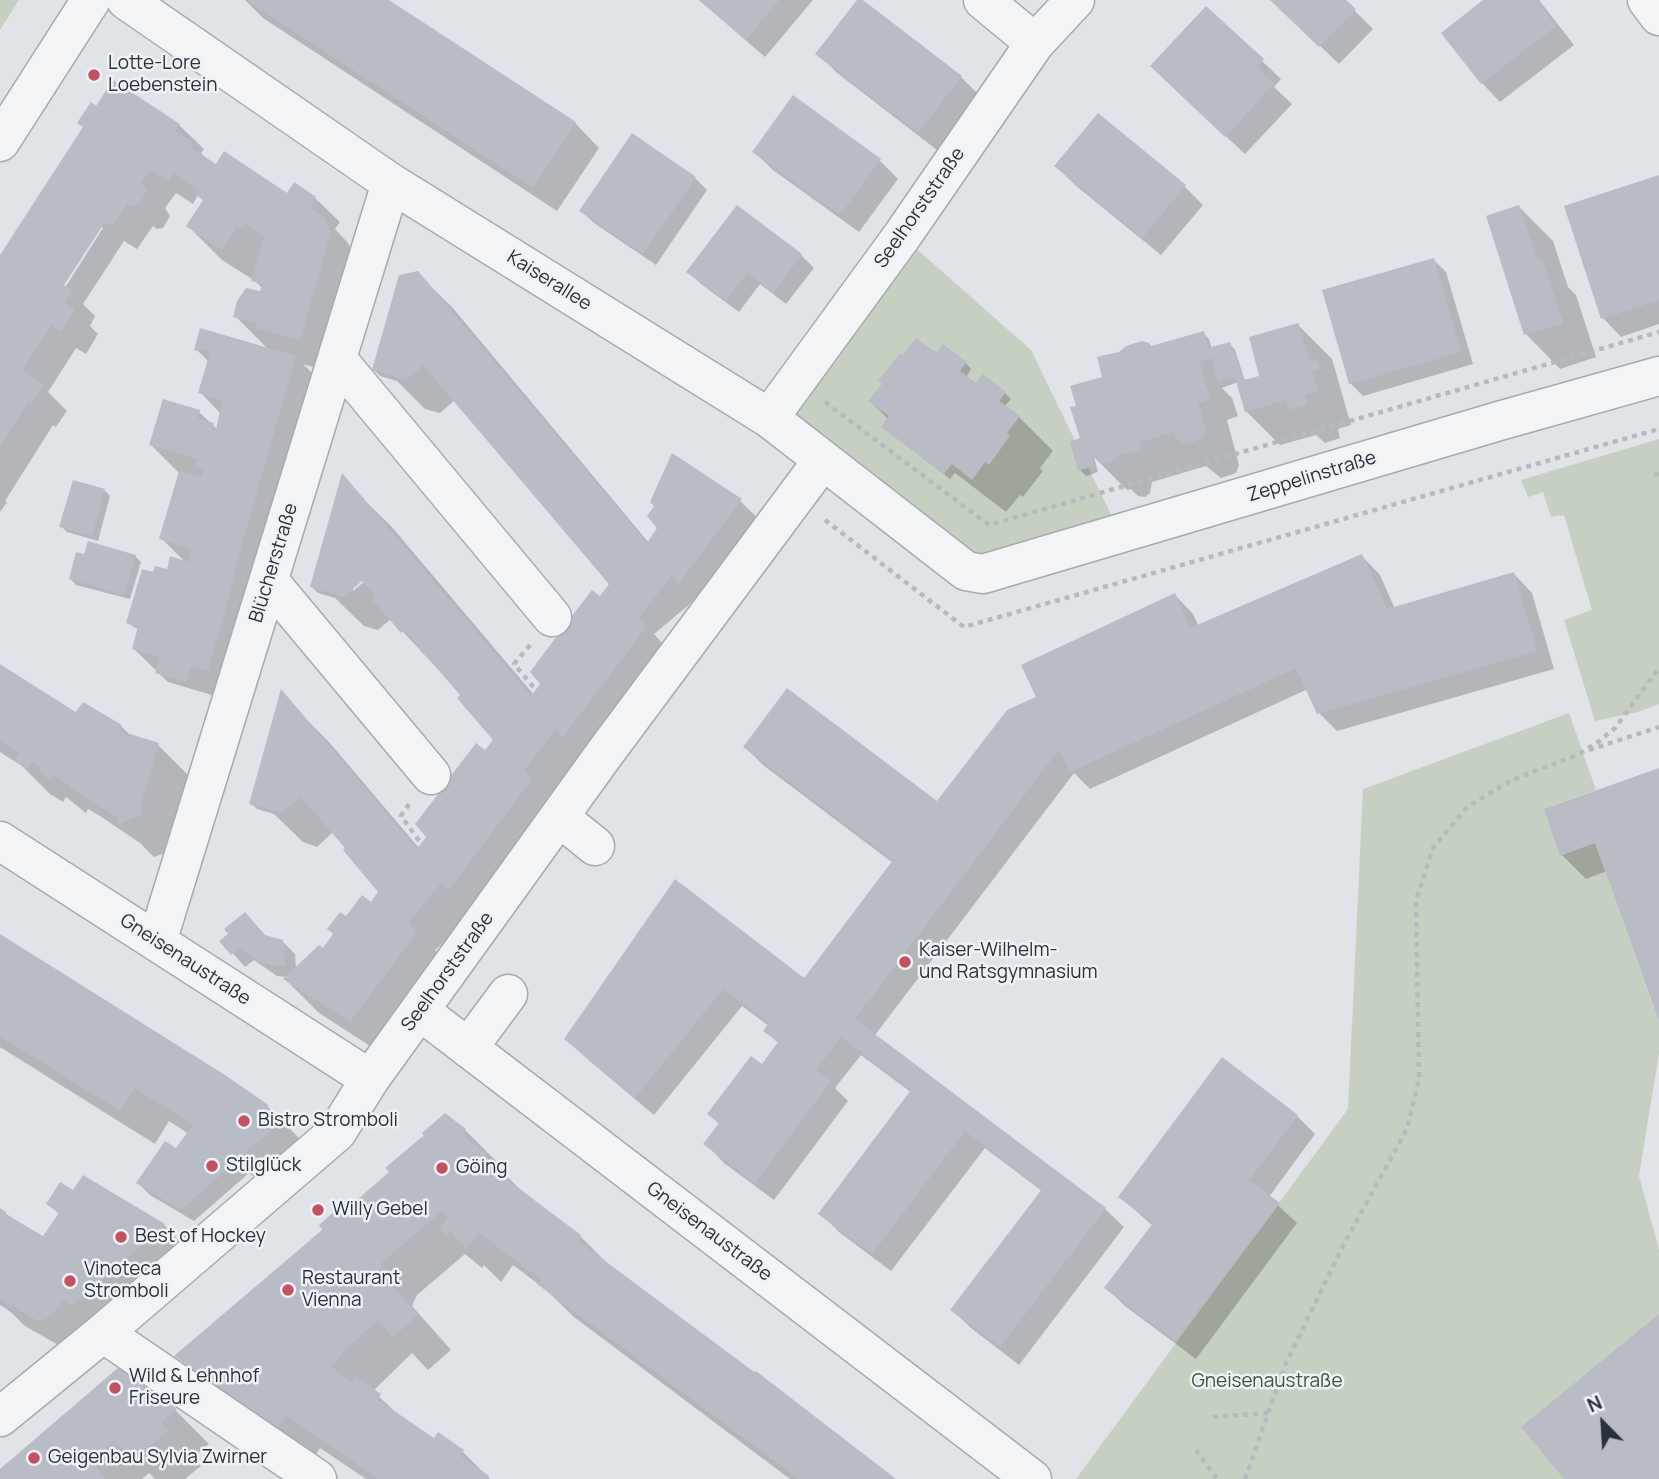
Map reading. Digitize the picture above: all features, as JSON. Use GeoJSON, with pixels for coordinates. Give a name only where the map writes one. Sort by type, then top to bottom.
{"type":"FeatureCollection","features":[{"type":"Feature","properties":{"kind":"street"},"geometry":{"type":"LineString","coordinates":[[0,142],[91,0]]}},
{"type":"Feature","properties":{"kind":"street","name":"Kaiserallee"},"geometry":{"type":"LineString","coordinates":[[126,0],[391,183],[769,418],[966,571]]}},
{"type":"Feature","properties":{"kind":"street"},"geometry":{"type":"LineString","coordinates":[[983,0],[1035,43]]}},
{"type":"Feature","properties":{"kind":"street","name":"Seelhorststraße"},"geometry":{"type":"LineString","coordinates":[[769,418],[902,236],[1035,43],[1075,0]]}},
{"type":"Feature","properties":{"kind":"street"},"geometry":{"type":"LineString","coordinates":[[1647,0],[1659,16]]}},
{"type":"Feature","properties":{"kind":"street","name":"Blücherstraße"},"geometry":{"type":"LineString","coordinates":[[157,942],[391,183]]}},
{"type":"Feature","properties":{"kind":"street"},"geometry":{"type":"LineString","coordinates":[[337,359],[552,617]]}},
{"type":"Feature","properties":{"kind":"street","name":"Zeppelinstraße"},"geometry":{"type":"LineString","coordinates":[[966,571],[983,574],[1659,376]]}},
{"type":"Feature","properties":{"kind":"street","name":"Seelhorststraße"},"geometry":{"type":"LineString","coordinates":[[9,1397],[103,1333],[337,1132],[370,1079],[559,817],[823,460]]}},
{"type":"Feature","properties":{"kind":"street"},"geometry":{"type":"LineString","coordinates":[[269,581],[431,775]]}},
{"type":"Feature","properties":{"kind":"street"},"geometry":{"type":"LineString","coordinates":[[559,817],[595,846]]}},
{"type":"Feature","properties":{"kind":"street","name":"Gneisenaustraße"},"geometry":{"type":"LineString","coordinates":[[0,841],[370,1079]]}},
{"type":"Feature","properties":{"kind":"street"},"geometry":{"type":"LineString","coordinates":[[468,1048],[509,994]]}},
{"type":"Feature","properties":{"kind":"street","name":"Gneisenaustraße"},"geometry":{"type":"LineString","coordinates":[[420,1011],[1032,1479]]}},
{"type":"Feature","properties":{"kind":"street"},"geometry":{"type":"LineString","coordinates":[[103,1333],[317,1479]]}},
{"type":"Feature","properties":{"kind":"path"},"geometry":{"type":"LineString","coordinates":[[796,380],[989,525],[1659,332]]}},
{"type":"Feature","properties":{"kind":"path"},"geometry":{"type":"LineString","coordinates":[[536,690],[514,664],[552,617]]}},
{"type":"Feature","properties":{"kind":"path"},"geometry":{"type":"LineString","coordinates":[[1578,754],[1615,728],[1659,668]]}},
{"type":"Feature","properties":{"kind":"path"},"geometry":{"type":"LineString","coordinates":[[1245,1479],[1286,1363],[1343,1246],[1407,1129],[1419,1079],[1416,900],[1433,848],[1467,807],[1512,780],[1659,727]]}},
{"type":"Feature","properties":{"kind":"path"},"geometry":{"type":"LineString","coordinates":[[1213,1417],[1268,1413]]}},
{"type":"Feature","properties":{"kind":"path"},"geometry":{"type":"LineString","coordinates":[[1196,1450],[1217,1479]]}},
{"type":"Feature","properties":{"kind":"green space"},"geometry":{"type":"Polygon","coordinates":[[[0,0],[19,0],[0,30],[0,0]]]}},
{"type":"Feature","properties":{"kind":"green space"},"geometry":{"type":"Polygon","coordinates":[[[902,236],[1031,350],[1121,535],[983,574],[769,418],[902,236]]]}},
{"type":"Feature","properties":{"kind":"green space"},"geometry":{"type":"Polygon","coordinates":[[[1659,439],[1659,704],[1638,712],[1595,721],[1564,620],[1592,610],[1564,515],[1551,517],[1543,492],[1528,497],[1521,480],[1659,439]]]}},
{"type":"Feature","properties":{"kind":"green space"},"geometry":{"type":"Polygon","coordinates":[[[1569,713],[1596,790],[1544,809],[1595,843],[1659,1023],[1659,1053],[1639,1176],[1659,1250],[1659,1479],[1076,1479],[1348,1109],[1363,789],[1569,713]]]}},
{"type":"Feature","properties":{"kind":"building"},"geometry":{"type":"Polygon","coordinates":[[[246,0],[389,0],[576,122],[533,188],[246,0]]]}},
{"type":"Feature","properties":{"kind":"building"},"geometry":{"type":"Polygon","coordinates":[[[699,0],[779,0],[746,40],[699,0]]]}},
{"type":"Feature","properties":{"kind":"building"},"geometry":{"type":"Polygon","coordinates":[[[857,0],[863,0],[962,76],[918,133],[815,54],[857,0]]]}},
{"type":"Feature","properties":{"kind":"building"},"geometry":{"type":"Polygon","coordinates":[[[1270,0],[1346,0],[1356,9],[1319,47],[1270,0]]]}},
{"type":"Feature","properties":{"kind":"building"},"geometry":{"type":"Polygon","coordinates":[[[1483,0],[1537,0],[1556,26],[1481,84],[1441,33],[1483,0]]]}},
{"type":"Feature","properties":{"kind":"building"},"geometry":{"type":"Polygon","coordinates":[[[1206,6],[1264,59],[1257,67],[1274,84],[1225,137],[1150,66],[1206,6]]]}},
{"type":"Feature","properties":{"kind":"building"},"geometry":{"type":"Polygon","coordinates":[[[113,80],[180,124],[175,131],[193,142],[190,147],[216,164],[224,151],[287,193],[294,182],[316,197],[310,207],[324,217],[331,231],[300,340],[256,328],[257,323],[233,317],[237,301],[246,288],[260,291],[263,284],[251,281],[264,237],[246,224],[243,230],[237,226],[222,250],[186,226],[203,200],[196,195],[199,190],[173,172],[168,181],[151,170],[141,183],[147,191],[138,205],[131,206],[128,203],[112,226],[105,222],[64,285],[72,291],[65,303],[75,309],[61,331],[51,325],[22,371],[44,385],[31,404],[28,402],[0,446],[0,255],[83,127],[77,123],[91,102],[96,106],[113,80]]]}},
{"type":"Feature","properties":{"kind":"building"},"geometry":{"type":"Polygon","coordinates":[[[793,95],[881,159],[840,215],[752,152],[793,95]]]}},
{"type":"Feature","properties":{"kind":"building"},"geometry":{"type":"Polygon","coordinates":[[[1098,113],[1186,185],[1142,238],[1054,166],[1098,113]]]}},
{"type":"Feature","properties":{"kind":"building"},"geometry":{"type":"Polygon","coordinates":[[[632,133],[696,177],[643,254],[579,211],[632,133]]]}},
{"type":"Feature","properties":{"kind":"building"},"geometry":{"type":"Polygon","coordinates":[[[1659,175],[1659,300],[1601,319],[1564,206],[1659,175]]]}},
{"type":"Feature","properties":{"kind":"building"},"geometry":{"type":"Polygon","coordinates":[[[737,205],[802,254],[773,293],[747,273],[726,301],[686,272],[737,205]]]}},
{"type":"Feature","properties":{"kind":"building"},"geometry":{"type":"Polygon","coordinates":[[[1519,205],[1537,260],[1542,259],[1563,323],[1524,335],[1486,216],[1519,205]]]}},
{"type":"Feature","properties":{"kind":"building"},"geometry":{"type":"Polygon","coordinates":[[[1434,258],[1461,352],[1349,384],[1322,290],[1434,258]]]}},
{"type":"Feature","properties":{"kind":"building"},"geometry":{"type":"Polygon","coordinates":[[[418,271],[647,543],[657,528],[647,516],[654,506],[650,502],[672,453],[742,499],[678,584],[672,575],[639,618],[646,627],[563,737],[556,729],[524,770],[532,779],[448,891],[442,882],[409,922],[417,932],[350,1022],[283,979],[319,945],[323,948],[333,934],[327,929],[340,912],[346,916],[362,895],[371,902],[378,892],[301,797],[282,813],[249,804],[281,689],[417,849],[426,837],[415,824],[442,789],[444,773],[450,777],[476,743],[485,750],[493,740],[457,698],[460,695],[404,630],[401,633],[372,599],[375,596],[362,581],[343,597],[310,587],[342,473],[531,696],[540,684],[530,672],[557,636],[551,631],[565,625],[592,590],[600,596],[609,584],[423,365],[406,380],[372,370],[399,275],[418,271]]]}},
{"type":"Feature","properties":{"kind":"building"},"geometry":{"type":"Polygon","coordinates":[[[1298,323],[1310,362],[1318,360],[1320,369],[1312,371],[1318,391],[1305,395],[1307,404],[1289,410],[1286,400],[1245,412],[1235,378],[1218,382],[1212,358],[1199,362],[1210,399],[1198,403],[1206,430],[1202,439],[1186,444],[1176,439],[1174,432],[1139,442],[1142,450],[1118,455],[1110,463],[1102,463],[1095,456],[1091,457],[1094,466],[1078,471],[1070,442],[1080,438],[1070,407],[1076,406],[1070,386],[1102,377],[1097,357],[1119,352],[1126,346],[1142,341],[1151,346],[1204,331],[1208,348],[1230,342],[1244,380],[1259,376],[1249,337],[1298,323]]]}},
{"type":"Feature","properties":{"kind":"building"},"geometry":{"type":"Polygon","coordinates":[[[200,328],[296,356],[208,670],[191,666],[186,682],[155,673],[160,657],[132,649],[138,627],[126,623],[142,569],[153,572],[155,566],[167,569],[170,556],[188,562],[192,549],[159,539],[179,471],[201,477],[204,470],[195,467],[197,459],[149,445],[163,399],[200,410],[198,419],[214,423],[212,430],[216,430],[222,400],[198,393],[210,352],[198,348],[198,351],[194,350],[200,328]]]}},
{"type":"Feature","properties":{"kind":"building"},"geometry":{"type":"Polygon","coordinates":[[[916,338],[937,353],[943,344],[967,362],[960,371],[976,383],[983,374],[1006,392],[999,401],[1020,416],[1007,433],[1010,436],[989,465],[985,462],[972,480],[952,464],[944,474],[881,427],[889,416],[868,401],[882,384],[878,381],[881,377],[916,338]]]}},
{"type":"Feature","properties":{"kind":"building"},"geometry":{"type":"Polygon","coordinates":[[[73,480],[105,489],[92,536],[59,527],[73,480]]]}},
{"type":"Feature","properties":{"kind":"building"},"geometry":{"type":"Polygon","coordinates":[[[88,541],[136,555],[124,595],[69,579],[76,552],[84,554],[88,541]]]}},
{"type":"Feature","properties":{"kind":"building"},"geometry":{"type":"Polygon","coordinates":[[[1362,554],[1387,609],[1514,572],[1537,651],[1317,714],[1296,668],[1070,772],[1059,749],[855,1019],[1106,1208],[1000,1347],[950,1310],[1042,1189],[965,1131],[872,1254],[818,1214],[911,1090],[841,1037],[816,1070],[831,1081],[755,1183],[703,1144],[719,1123],[707,1114],[751,1056],[762,1064],[778,1042],[763,1031],[769,1023],[723,989],[635,1098],[564,1039],[675,879],[804,978],[893,860],[743,747],[787,688],[937,801],[1007,710],[1036,697],[1021,665],[1175,593],[1190,628],[1362,554]]]}},
{"type":"Feature","properties":{"kind":"building"},"geometry":{"type":"Polygon","coordinates":[[[0,664],[76,712],[83,702],[122,725],[119,730],[128,737],[130,734],[159,743],[140,807],[142,814],[119,824],[117,817],[70,788],[71,786],[54,776],[51,781],[39,772],[42,767],[33,762],[28,769],[14,761],[19,753],[0,741],[0,664]]]}},
{"type":"Feature","properties":{"kind":"building"},"geometry":{"type":"Polygon","coordinates":[[[1659,768],[1659,1022],[1595,843],[1560,856],[1544,809],[1659,768]]]}},
{"type":"Feature","properties":{"kind":"building"},"geometry":{"type":"Polygon","coordinates":[[[245,912],[265,935],[283,940],[285,966],[263,964],[240,949],[231,955],[219,941],[228,934],[224,929],[245,912]]]}},
{"type":"Feature","properties":{"kind":"building"},"geometry":{"type":"Polygon","coordinates":[[[0,934],[267,1104],[274,1119],[271,1130],[181,1210],[136,1183],[165,1141],[176,1148],[193,1125],[135,1088],[120,1111],[0,1036],[0,934]]]}},
{"type":"Feature","properties":{"kind":"building"},"geometry":{"type":"Polygon","coordinates":[[[1222,1057],[1298,1115],[1249,1180],[1280,1203],[1176,1341],[1104,1288],[1153,1223],[1118,1197],[1222,1057]]]}},
{"type":"Feature","properties":{"kind":"building"},"geometry":{"type":"Polygon","coordinates":[[[445,1113],[466,1129],[462,1135],[487,1154],[482,1161],[581,1235],[577,1240],[756,1371],[896,1479],[799,1479],[537,1284],[541,1279],[479,1233],[466,1249],[450,1231],[447,1235],[439,1230],[448,1216],[442,1211],[435,1214],[436,1216],[383,1261],[379,1271],[418,1315],[393,1337],[378,1320],[347,1348],[331,1367],[352,1382],[355,1376],[381,1394],[378,1400],[434,1438],[438,1432],[464,1450],[460,1456],[489,1476],[487,1479],[378,1479],[286,1415],[278,1428],[174,1356],[322,1230],[319,1225],[337,1209],[342,1213],[389,1172],[385,1168],[423,1136],[426,1140],[422,1133],[445,1113]]]}},
{"type":"Feature","properties":{"kind":"building"},"geometry":{"type":"Polygon","coordinates":[[[83,1175],[165,1224],[72,1306],[64,1300],[50,1317],[38,1321],[0,1299],[0,1208],[5,1214],[43,1236],[59,1213],[46,1204],[60,1182],[73,1190],[83,1175]]]}},
{"type":"Feature","properties":{"kind":"building"},"geometry":{"type":"Polygon","coordinates":[[[1659,1314],[1659,1479],[1564,1479],[1521,1427],[1659,1314]]]}},
{"type":"Feature","properties":{"kind":"building"},"geometry":{"type":"Polygon","coordinates":[[[119,1367],[177,1409],[161,1422],[168,1431],[137,1457],[129,1449],[125,1452],[114,1440],[97,1455],[94,1464],[106,1479],[0,1479],[0,1469],[119,1367]]]}},
{"type":"Feature","properties":{"kind":"place","name":"Lotte-Lore Loebenstein"},"geometry":{"type":"Point","coordinates":[94,75]}},
{"type":"Feature","properties":{"kind":"place","name":"Kaiser-Wilhelm- und Ratsgymnasium"},"geometry":{"type":"Point","coordinates":[905,962]}},
{"type":"Feature","properties":{"kind":"place","name":"Bistro Stromboli"},"geometry":{"type":"Point","coordinates":[244,1121]}},
{"type":"Feature","properties":{"kind":"place","name":"Stilglück"},"geometry":{"type":"Point","coordinates":[212,1166]}},
{"type":"Feature","properties":{"kind":"place","name":"Göing"},"geometry":{"type":"Point","coordinates":[442,1168]}},
{"type":"Feature","properties":{"kind":"place","name":"Willy Gebel"},"geometry":{"type":"Point","coordinates":[318,1210]}},
{"type":"Feature","properties":{"kind":"place","name":"Best of Hockey"},"geometry":{"type":"Point","coordinates":[121,1237]}},
{"type":"Feature","properties":{"kind":"place","name":"Vinoteca Stromboli"},"geometry":{"type":"Point","coordinates":[70,1281]}},
{"type":"Feature","properties":{"kind":"place","name":"Restaurant Vienna"},"geometry":{"type":"Point","coordinates":[288,1290]}},
{"type":"Feature","properties":{"kind":"place","name":"Wild & Lehnhof Friseure"},"geometry":{"type":"Point","coordinates":[115,1388]}},
{"type":"Feature","properties":{"kind":"place","name":"Geigenbau Sylvia Zwirner"},"geometry":{"type":"Point","coordinates":[34,1458]}}]}
